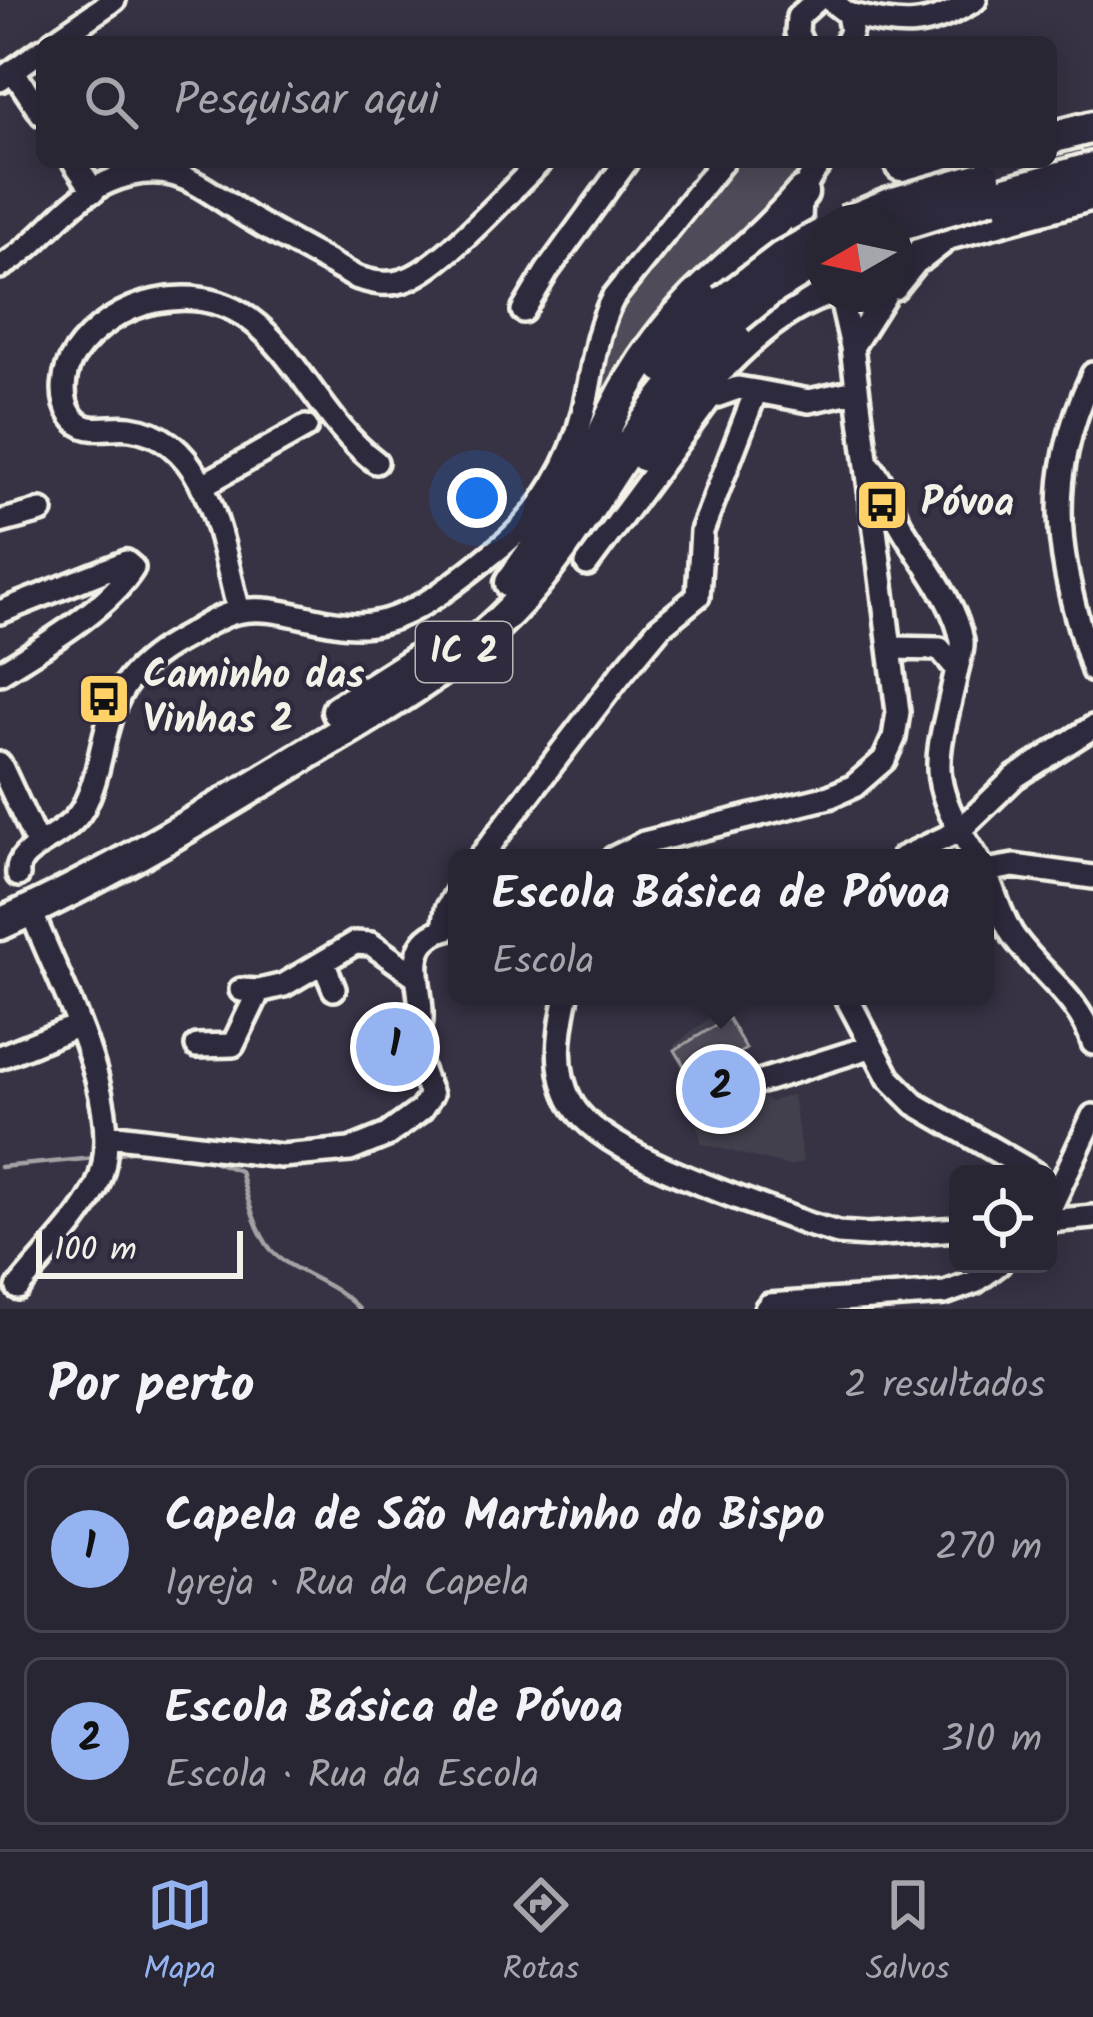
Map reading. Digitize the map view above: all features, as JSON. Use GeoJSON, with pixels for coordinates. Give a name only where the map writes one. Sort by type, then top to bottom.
{"type":"FeatureCollection","features":[{"type":"Feature","properties":{"kind":"highway"},"geometry":{"type":"LineString","coordinates":[[1057,136],[1093,127]]}},
{"type":"Feature","properties":{"kind":"highway"},"geometry":{"type":"LineString","coordinates":[[1057,156],[1093,147]]}},
{"type":"Feature","properties":{"kind":"highway"},"geometry":{"type":"LineString","coordinates":[[925,168],[978,178],[1093,168]]}},
{"type":"Feature","properties":{"kind":"highway"},"geometry":{"type":"LineString","coordinates":[[890,204],[1016,168]]}},
{"type":"Feature","properties":{"kind":"highway"},"geometry":{"type":"LineString","coordinates":[[913,216],[978,178]]}},
{"type":"Feature","properties":{"kind":"highway"},"geometry":{"type":"LineString","coordinates":[[584,480],[611,410],[645,356],[694,298],[774,226],[802,193]]}},
{"type":"Feature","properties":{"kind":"highway"},"geometry":{"type":"LineString","coordinates":[[920,255],[947,234],[1093,194]]}},
{"type":"Feature","properties":{"kind":"highway","name":"IC 2"},"geometry":{"type":"LineString","coordinates":[[0,924],[94,880],[405,694],[468,649],[509,612],[562,552],[653,412],[749,280],[805,245]]}},
{"type":"Feature","properties":{"kind":"highway","name":"IC 2"},"geometry":{"type":"LineString","coordinates":[[0,903],[83,864],[173,812],[432,652],[511,582],[636,402],[687,338],[805,269]]}},
{"type":"Feature","properties":{"kind":"highway"},"geometry":{"type":"LineString","coordinates":[[582,521],[629,477],[694,392],[748,340],[805,301]]}},
{"type":"Feature","properties":{"kind":"street"},"geometry":{"type":"LineString","coordinates":[[62,36],[114,0]]}},
{"type":"Feature","properties":{"kind":"street"},"geometry":{"type":"LineString","coordinates":[[800,36],[798,17],[808,4],[878,22],[920,25],[976,0]]}},
{"type":"Feature","properties":{"kind":"street"},"geometry":{"type":"LineString","coordinates":[[36,54],[6,75],[36,108]]}},
{"type":"Feature","properties":{"kind":"street"},"geometry":{"type":"LineString","coordinates":[[78,168],[94,191]]}},
{"type":"Feature","properties":{"kind":"street"},"geometry":{"type":"LineString","coordinates":[[0,268],[21,256],[94,191],[110,182],[153,172],[188,178],[210,188],[247,217],[355,277],[386,284],[428,268],[534,168]]}},
{"type":"Feature","properties":{"kind":"street"},"geometry":{"type":"LineString","coordinates":[[523,311],[622,168]]}},
{"type":"Feature","properties":{"kind":"street"},"geometry":{"type":"LineString","coordinates":[[12,872],[23,855],[70,828],[87,802],[114,705],[130,680],[160,650],[239,611],[338,626],[383,622],[430,598],[506,542],[558,477],[572,448],[602,323],[613,298],[717,168]]}},
{"type":"Feature","properties":{"kind":"street"},"geometry":{"type":"LineString","coordinates":[[805,244],[802,193],[818,168]]}},
{"type":"Feature","properties":{"kind":"street"},"geometry":{"type":"LineString","coordinates":[[903,168],[922,206],[924,231],[920,255],[913,264]]}},
{"type":"Feature","properties":{"kind":"street"},"geometry":{"type":"LineString","coordinates":[[239,611],[203,484],[190,462],[173,446],[131,428],[81,425],[64,398],[72,357],[87,339],[118,315],[150,302],[202,298],[249,316],[281,346],[334,423],[376,462]]}},
{"type":"Feature","properties":{"kind":"street"},"geometry":{"type":"LineString","coordinates":[[794,307],[826,309],[850,336]]}},
{"type":"Feature","properties":{"kind":"street"},"geometry":{"type":"LineString","coordinates":[[632,849],[829,796],[870,775],[884,760],[896,725],[891,648],[845,312]]}},
{"type":"Feature","properties":{"kind":"street"},"geometry":{"type":"LineString","coordinates":[[850,336],[871,312]]}},
{"type":"Feature","properties":{"kind":"street"},"geometry":{"type":"LineString","coordinates":[[1093,374],[1066,452],[1058,494],[1059,538],[1073,608],[1093,671]]}},
{"type":"Feature","properties":{"kind":"street"},"geometry":{"type":"LineString","coordinates":[[587,564],[710,398],[738,388],[808,400],[856,391]]}},
{"type":"Feature","properties":{"kind":"street"},"geometry":{"type":"LineString","coordinates":[[487,849],[647,643],[698,596],[701,531],[756,391]]}},
{"type":"Feature","properties":{"kind":"street"},"geometry":{"type":"LineString","coordinates":[[203,484],[306,427]]}},
{"type":"Feature","properties":{"kind":"street"},"geometry":{"type":"LineString","coordinates":[[864,460],[878,475],[963,646],[937,760],[950,817],[971,849]]}},
{"type":"Feature","properties":{"kind":"street"},"geometry":{"type":"LineString","coordinates":[[0,522],[41,511]]}},
{"type":"Feature","properties":{"kind":"street"},"geometry":{"type":"LineString","coordinates":[[0,612],[126,562],[133,568],[124,583],[97,606],[0,673]]}},
{"type":"Feature","properties":{"kind":"street"},"geometry":{"type":"LineString","coordinates":[[891,648],[940,649],[957,669]]}},
{"type":"Feature","properties":{"kind":"street"},"geometry":{"type":"LineString","coordinates":[[921,849],[959,831],[1015,777],[1093,727]]}},
{"type":"Feature","properties":{"kind":"street"},"geometry":{"type":"LineString","coordinates":[[0,764],[38,846]]}},
{"type":"Feature","properties":{"kind":"street"},"geometry":{"type":"LineString","coordinates":[[994,869],[1014,866],[1093,877]]}},
{"type":"Feature","properties":{"kind":"street"},"geometry":{"type":"LineString","coordinates":[[994,892],[1011,932],[1060,989],[1093,1043]]}},
{"type":"Feature","properties":{"kind":"street"},"geometry":{"type":"LineString","coordinates":[[15,1294],[87,1202],[104,1167],[109,1136],[102,1094],[36,923]]}},
{"type":"Feature","properties":{"kind":"street"},"geometry":{"type":"LineString","coordinates":[[405,969],[422,945],[448,928]]}},
{"type":"Feature","properties":{"kind":"street"},"geometry":{"type":"LineString","coordinates":[[109,1136],[281,1156],[350,1150],[387,1136],[421,1110],[431,1095],[416,1048],[422,1021],[405,969],[364,943],[346,946],[284,985],[250,990],[233,1045],[196,1046]]}},
{"type":"Feature","properties":{"kind":"street"},"geometry":{"type":"LineString","coordinates":[[323,962],[334,989]]}},
{"type":"Feature","properties":{"kind":"street"},"geometry":{"type":"LineString","coordinates":[[565,1005],[558,1047],[561,1076],[571,1102],[606,1139],[838,1233],[949,1229]]}},
{"type":"Feature","properties":{"kind":"street"},"geometry":{"type":"LineString","coordinates":[[850,1005],[889,1078],[915,1103],[1021,1165]]}},
{"type":"Feature","properties":{"kind":"street"},"geometry":{"type":"LineString","coordinates":[[0,1057],[76,1026]]}},
{"type":"Feature","properties":{"kind":"street"},"geometry":{"type":"LineString","coordinates":[[762,1081],[870,1047]]}},
{"type":"Feature","properties":{"kind":"street"},"geometry":{"type":"LineString","coordinates":[[1057,1180],[1093,1115]]}},
{"type":"Feature","properties":{"kind":"street"},"geometry":{"type":"LineString","coordinates":[[1057,1217],[1093,1217]]}},
{"type":"Feature","properties":{"kind":"street"},"geometry":{"type":"LineString","coordinates":[[766,1309],[945,1293],[987,1273]]}},
{"type":"Feature","properties":{"kind":"shaded area"},"geometry":{"type":"Polygon","coordinates":[[[723,168],[800,168],[778,203],[604,405],[593,397],[609,324],[631,295],[629,289],[723,168]]]}},
{"type":"Feature","properties":{"kind":"shaded area"},"geometry":{"type":"Polygon","coordinates":[[[722,1008],[746,1049],[740,1053],[756,1092],[770,1102],[793,1094],[803,1162],[789,1166],[702,1144],[674,1045],[722,1008]]]}},
{"type":"Feature","properties":{"kind":"shaded area"},"geometry":{"type":"Polygon","coordinates":[[[728,1018],[746,1049],[693,1081],[675,1050],[728,1018]]]}},
{"type":"Feature","properties":{"kind":"waterway"},"geometry":{"type":"LineString","coordinates":[[119,1153],[142,1149]]}},
{"type":"Feature","properties":{"kind":"waterway"},"geometry":{"type":"LineString","coordinates":[[159,1152],[207,1159],[240,1171],[256,1223],[272,1251],[359,1309]]}},
{"type":"Feature","properties":{"kind":"waterway"},"geometry":{"type":"LineString","coordinates":[[0,1167],[95,1158]]}},
{"type":"Feature","properties":{"kind":"place","name":"Póvoa"},"geometry":{"type":"Point","coordinates":[882,505]}},
{"type":"Feature","properties":{"kind":"place","name":"Caminho das Vinhas 2"},"geometry":{"type":"Point","coordinates":[104,699]}},
{"type":"Feature","properties":{"kind":"place","name":"Capela de São Martinho do Bispo"},"geometry":{"type":"Point","coordinates":[395,1047]}},
{"type":"Feature","properties":{"kind":"place","name":"Escola Básica de Póvoa"},"geometry":{"type":"Point","coordinates":[721,1089]}}]}
